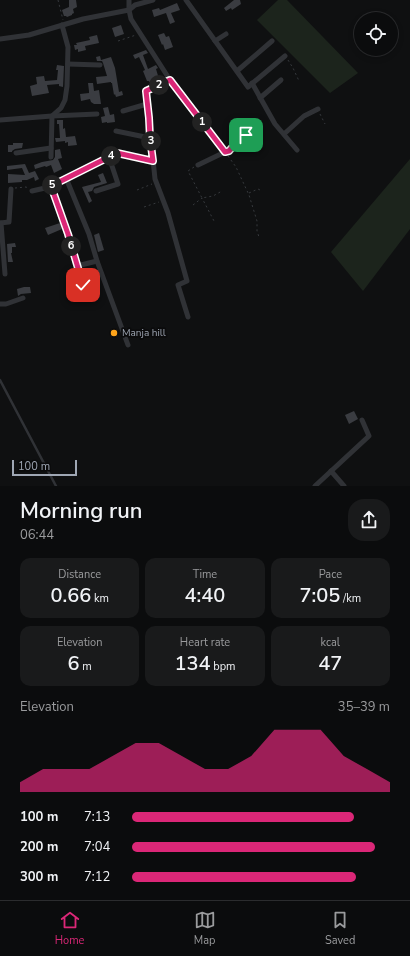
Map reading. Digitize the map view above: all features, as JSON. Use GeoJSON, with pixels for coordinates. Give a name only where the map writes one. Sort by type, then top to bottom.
{"type":"FeatureCollection","features":[{"type":"Feature","properties":{"kind":"street"},"geometry":{"type":"LineString","coordinates":[[128,0],[131,18],[140,33],[170,80],[225,152],[198,165]]}},
{"type":"Feature","properties":{"kind":"street"},"geometry":{"type":"LineString","coordinates":[[0,39],[29,35],[83,19],[129,10],[135,5],[153,0]]}},
{"type":"Feature","properties":{"kind":"street"},"geometry":{"type":"LineString","coordinates":[[186,0],[248,87],[285,56]]}},
{"type":"Feature","properties":{"kind":"street"},"geometry":{"type":"LineString","coordinates":[[51,157],[52,116],[61,108],[65,100],[68,47],[63,25]]}},
{"type":"Feature","properties":{"kind":"street"},"geometry":{"type":"LineString","coordinates":[[215,41],[226,34]]}},
{"type":"Feature","properties":{"kind":"street"},"geometry":{"type":"LineString","coordinates":[[237,72],[272,41]]}},
{"type":"Feature","properties":{"kind":"street"},"geometry":{"type":"LineString","coordinates":[[68,64],[100,65]]}},
{"type":"Feature","properties":{"kind":"street"},"geometry":{"type":"LineString","coordinates":[[170,80],[146,91],[156,182],[168,213],[187,281],[178,285],[188,317]]}},
{"type":"Feature","properties":{"kind":"street"},"geometry":{"type":"LineString","coordinates":[[260,98],[282,80]]}},
{"type":"Feature","properties":{"kind":"street"},"geometry":{"type":"LineString","coordinates":[[252,83],[275,124],[297,150]]}},
{"type":"Feature","properties":{"kind":"street"},"geometry":{"type":"LineString","coordinates":[[123,111],[147,104]]}},
{"type":"Feature","properties":{"kind":"street"},"geometry":{"type":"LineString","coordinates":[[284,134],[304,116],[318,109]]}},
{"type":"Feature","properties":{"kind":"street"},"geometry":{"type":"LineString","coordinates":[[0,120],[97,114]]}},
{"type":"Feature","properties":{"kind":"street"},"geometry":{"type":"LineString","coordinates":[[116,131],[150,138]]}},
{"type":"Feature","properties":{"kind":"street"},"geometry":{"type":"LineString","coordinates":[[16,153],[51,148]]}},
{"type":"Feature","properties":{"kind":"street"},"geometry":{"type":"LineString","coordinates":[[32,191],[51,186],[117,153],[153,161]]}},
{"type":"Feature","properties":{"kind":"street"},"geometry":{"type":"LineString","coordinates":[[96,191],[118,184],[109,157]]}},
{"type":"Feature","properties":{"kind":"street"},"geometry":{"type":"LineString","coordinates":[[66,178],[89,234],[97,261],[128,345]]}},
{"type":"Feature","properties":{"kind":"street"},"geometry":{"type":"LineString","coordinates":[[51,186],[68,234],[83,285]]}},
{"type":"Feature","properties":{"kind":"street"},"geometry":{"type":"LineString","coordinates":[[5,274],[0,223],[8,222],[11,189]]}},
{"type":"Feature","properties":{"kind":"street"},"geometry":{"type":"LineString","coordinates":[[77,266],[97,261]]}},
{"type":"Feature","properties":{"kind":"street"},"geometry":{"type":"LineString","coordinates":[[0,304],[6,304],[23,298]]}},
{"type":"Feature","properties":{"kind":"street"},"geometry":{"type":"LineString","coordinates":[[315,486],[369,436],[362,420]]}},
{"type":"Feature","properties":{"kind":"street"},"geometry":{"type":"LineString","coordinates":[[331,471],[344,486]]}},
{"type":"Feature","properties":{"kind":"lane"},"geometry":{"type":"LineString","coordinates":[[0,380],[56,486]]}},
{"type":"Feature","properties":{"kind":"path"},"geometry":{"type":"LineString","coordinates":[[58,0],[63,25]]}},
{"type":"Feature","properties":{"kind":"path"},"geometry":{"type":"LineString","coordinates":[[118,42],[140,33]]}},
{"type":"Feature","properties":{"kind":"path"},"geometry":{"type":"LineString","coordinates":[[285,56],[299,81]]}},
{"type":"Feature","properties":{"kind":"path"},"geometry":{"type":"LineString","coordinates":[[318,109],[325,124]]}},
{"type":"Feature","properties":{"kind":"path"},"geometry":{"type":"LineString","coordinates":[[255,128],[242,140],[236,143],[229,151],[225,152],[236,167],[249,193],[257,221],[257,231],[259,237]]}},
{"type":"Feature","properties":{"kind":"path"},"geometry":{"type":"LineString","coordinates":[[198,165],[188,171],[214,221]]}},
{"type":"Feature","properties":{"kind":"path"},"geometry":{"type":"LineString","coordinates":[[137,190],[156,182]]}},
{"type":"Feature","properties":{"kind":"path"},"geometry":{"type":"LineString","coordinates":[[11,189],[26,187],[32,191]]}},
{"type":"Feature","properties":{"kind":"path"},"geometry":{"type":"LineString","coordinates":[[249,193],[258,189],[262,191]]}},
{"type":"Feature","properties":{"kind":"path"},"geometry":{"type":"LineString","coordinates":[[193,205],[202,198],[213,196],[222,191]]}},
{"type":"Feature","properties":{"kind":"path"},"geometry":{"type":"LineString","coordinates":[[144,207],[163,200]]}},
{"type":"Feature","properties":{"kind":"shaded area"},"geometry":{"type":"Polygon","coordinates":[[[278,0],[287,0],[358,73],[330,93],[257,20],[278,0]]]}},
{"type":"Feature","properties":{"kind":"shaded area"},"geometry":{"type":"Polygon","coordinates":[[[410,159],[410,229],[363,291],[331,252],[410,159]]]}},
{"type":"Feature","properties":{"kind":"building"},"geometry":{"type":"Polygon","coordinates":[[[69,0],[76,0],[77,7],[73,9],[74,13],[72,15],[67,17],[64,16],[62,10],[69,7],[69,0]]]}},
{"type":"Feature","properties":{"kind":"building"},"geometry":{"type":"Polygon","coordinates":[[[234,0],[240,0],[241,4],[232,10],[231,8],[226,11],[224,8],[234,0]]]}},
{"type":"Feature","properties":{"kind":"building"},"geometry":{"type":"Polygon","coordinates":[[[177,3],[180,10],[171,13],[175,22],[170,24],[166,13],[154,17],[152,10],[159,8],[160,10],[177,3]]]}},
{"type":"Feature","properties":{"kind":"building"},"geometry":{"type":"Polygon","coordinates":[[[121,25],[124,34],[115,37],[112,28],[121,25]]]}},
{"type":"Feature","properties":{"kind":"building"},"geometry":{"type":"Polygon","coordinates":[[[164,33],[166,37],[169,36],[173,47],[165,50],[158,35],[164,33]]]}},
{"type":"Feature","properties":{"kind":"building"},"geometry":{"type":"Polygon","coordinates":[[[97,35],[99,43],[85,46],[86,50],[78,52],[78,49],[75,50],[74,45],[77,45],[76,43],[90,40],[89,37],[97,35]]]}},
{"type":"Feature","properties":{"kind":"building"},"geometry":{"type":"Polygon","coordinates":[[[146,50],[148,53],[143,55],[148,69],[156,65],[158,68],[156,69],[159,79],[149,82],[147,81],[143,71],[145,70],[139,57],[135,59],[133,55],[146,50]]]}},
{"type":"Feature","properties":{"kind":"building"},"geometry":{"type":"Polygon","coordinates":[[[100,56],[101,60],[111,57],[115,68],[119,92],[122,91],[123,95],[116,97],[115,94],[114,95],[111,82],[97,84],[96,77],[107,76],[102,61],[97,61],[96,57],[100,56]]]}},
{"type":"Feature","properties":{"kind":"building"},"geometry":{"type":"Polygon","coordinates":[[[57,65],[64,66],[63,87],[59,86],[59,84],[47,85],[49,93],[32,96],[30,86],[37,84],[36,77],[44,76],[45,81],[57,80],[57,65]]]}},
{"type":"Feature","properties":{"kind":"building"},"geometry":{"type":"Polygon","coordinates":[[[88,83],[93,83],[94,91],[99,90],[101,104],[94,104],[90,99],[81,101],[80,94],[89,93],[88,83]]]}},
{"type":"Feature","properties":{"kind":"building"},"geometry":{"type":"Polygon","coordinates":[[[108,107],[110,115],[114,114],[115,122],[102,123],[101,117],[105,116],[103,108],[108,107]]]}},
{"type":"Feature","properties":{"kind":"building"},"geometry":{"type":"Polygon","coordinates":[[[57,120],[63,120],[63,129],[65,128],[66,137],[75,136],[77,145],[68,146],[68,142],[65,143],[65,141],[56,142],[55,138],[60,138],[59,124],[57,124],[57,120]]]}},
{"type":"Feature","properties":{"kind":"building"},"geometry":{"type":"Polygon","coordinates":[[[13,143],[23,143],[22,148],[8,152],[8,145],[13,145],[13,143]]]}},
{"type":"Feature","properties":{"kind":"building"},"geometry":{"type":"Polygon","coordinates":[[[60,149],[62,158],[58,159],[62,169],[54,173],[51,165],[35,169],[34,165],[53,160],[55,157],[55,150],[60,149]]]}},
{"type":"Feature","properties":{"kind":"building"},"geometry":{"type":"Polygon","coordinates":[[[25,164],[29,173],[35,171],[39,179],[35,181],[34,177],[27,180],[22,180],[22,182],[8,183],[8,174],[25,175],[22,168],[7,170],[7,166],[25,164]]]}},
{"type":"Feature","properties":{"kind":"building"},"geometry":{"type":"Polygon","coordinates":[[[103,173],[107,183],[94,187],[92,191],[88,192],[92,201],[89,203],[82,187],[101,182],[98,175],[103,173]]]}},
{"type":"Feature","properties":{"kind":"building"},"geometry":{"type":"Polygon","coordinates":[[[60,223],[62,229],[48,235],[45,228],[60,223]]]}},
{"type":"Feature","properties":{"kind":"building"},"geometry":{"type":"Polygon","coordinates":[[[99,233],[104,250],[98,252],[94,235],[99,233]]]}},
{"type":"Feature","properties":{"kind":"building"},"geometry":{"type":"Polygon","coordinates":[[[15,243],[16,247],[12,247],[11,253],[13,262],[8,262],[7,244],[15,243]]]}},
{"type":"Feature","properties":{"kind":"building"},"geometry":{"type":"Polygon","coordinates":[[[30,287],[31,293],[21,294],[18,296],[17,289],[30,287]]]}},
{"type":"Feature","properties":{"kind":"building"},"geometry":{"type":"Polygon","coordinates":[[[354,411],[358,419],[349,424],[345,415],[354,411]]]}},
{"type":"Feature","properties":{"kind":"place","name":"Manja hill"},"geometry":{"type":"Point","coordinates":[114,333]}},
{"type":"Feature","properties":{"kind":"route"},"geometry":{"type":"LineString","coordinates":[[83,285],[68,234],[51,186],[117,153],[153,161],[146,91],[170,80],[225,152],[229,151],[246,135]]}}]}
